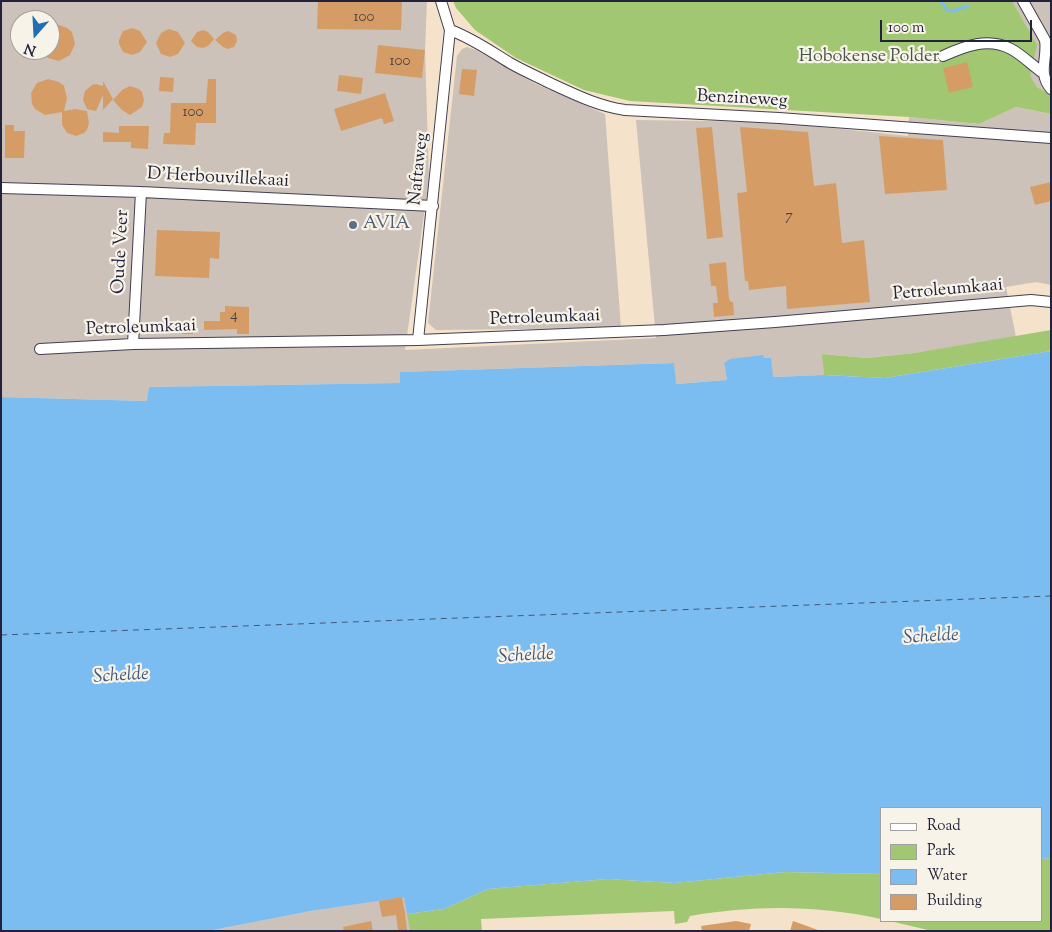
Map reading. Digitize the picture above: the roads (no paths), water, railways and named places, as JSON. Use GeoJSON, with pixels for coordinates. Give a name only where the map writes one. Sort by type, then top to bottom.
{"type":"FeatureCollection","features":[{"type":"Feature","properties":{"kind":"street","name":"Naftaweg"},"geometry":{"type":"LineString","coordinates":[[418,340],[450,30],[442,1]]}},
{"type":"Feature","properties":{"kind":"street"},"geometry":{"type":"LineString","coordinates":[[1023,1],[1045,40],[1043,73],[1045,82],[1051,88]]}},
{"type":"Feature","properties":{"kind":"street","name":"Benzineweg"},"geometry":{"type":"LineString","coordinates":[[450,30],[467,36],[530,73],[587,100],[613,108],[785,118],[1051,138]]}},
{"type":"Feature","properties":{"kind":"street"},"geometry":{"type":"LineString","coordinates":[[943,56],[970,44],[992,43],[1012,49],[1043,73]]}},
{"type":"Feature","properties":{"kind":"street","name":"D'Herbouvillekaai"},"geometry":{"type":"LineString","coordinates":[[1,188],[141,192],[433,206]]}},
{"type":"Feature","properties":{"kind":"street","name":"Oude Veer"},"geometry":{"type":"LineString","coordinates":[[133,344],[141,192]]}},
{"type":"Feature","properties":{"kind":"street","name":"Petroleumkaai"},"geometry":{"type":"LineString","coordinates":[[40,349],[133,344],[418,340],[664,330],[1031,300],[1051,302]]}},
{"type":"Feature","properties":{"kind":"water","name":"Schelde"},"geometry":{"type":"Polygon","coordinates":[[[1051,351],[1051,858],[1042,859],[1042,807],[880,807],[880,874],[785,872],[674,883],[608,879],[488,889],[444,909],[407,914],[404,897],[311,911],[208,931],[1,931],[1,397],[147,401],[149,387],[400,383],[400,372],[674,363],[676,384],[727,380],[724,363],[730,359],[763,355],[764,358],[771,358],[773,377],[824,375],[885,378],[1051,351]]]}},
{"type":"Feature","properties":{"kind":"waterway"},"geometry":{"type":"LineString","coordinates":[[941,1],[947,10],[953,11],[968,6]]}},
{"type":"Feature","properties":{"kind":"place","name":"AVIA"},"geometry":{"type":"Point","coordinates":[353,225]}},
{"type":"Feature","properties":{"kind":"park label","name":"Hobokense Polder"},"geometry":{"type":"Point","coordinates":[869,58]}}]}
